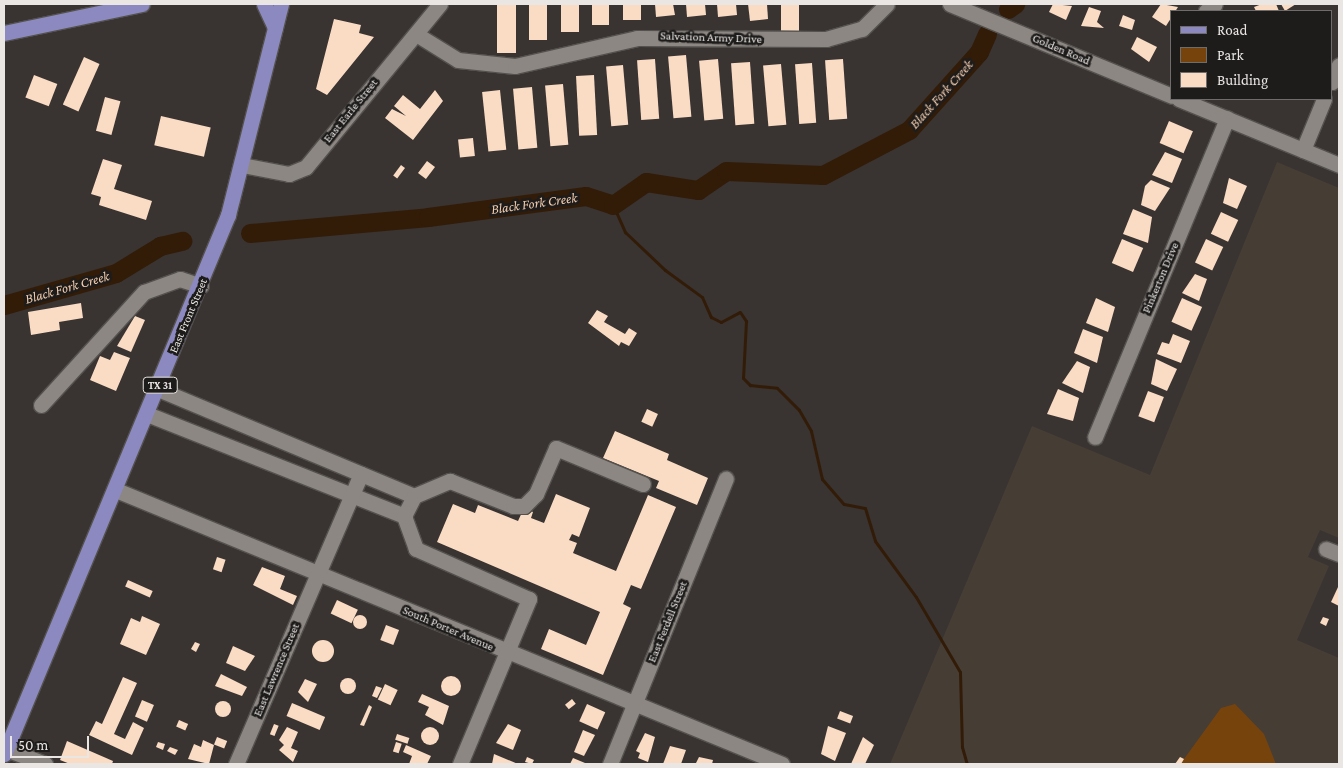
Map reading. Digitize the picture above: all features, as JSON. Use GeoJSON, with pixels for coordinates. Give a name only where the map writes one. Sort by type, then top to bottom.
{"type":"FeatureCollection","features":[{"type":"Feature","properties":{"kind":"main road"},"geometry":{"type":"LineString","coordinates":[[4,33],[142,4]]}},
{"type":"Feature","properties":{"kind":"main road"},"geometry":{"type":"LineString","coordinates":[[264,4],[275,28]]}},
{"type":"Feature","properties":{"kind":"main road","name":"East Front Street"},"geometry":{"type":"LineString","coordinates":[[5,752],[201,286],[242,165],[281,4]]}},
{"type":"Feature","properties":{"kind":"street","name":"East Earle Street"},"geometry":{"type":"LineString","coordinates":[[242,165],[289,174],[306,166],[440,4]]}},
{"type":"Feature","properties":{"kind":"street","name":"Salvation Army Drive"},"geometry":{"type":"LineString","coordinates":[[416,34],[458,60],[515,66],[637,38],[826,38],[862,29],[887,4]]}},
{"type":"Feature","properties":{"kind":"street","name":"Golden Road"},"geometry":{"type":"LineString","coordinates":[[950,4],[1170,91]]}},
{"type":"Feature","properties":{"kind":"street"},"geometry":{"type":"LineString","coordinates":[[1333,80],[1339,66]]}},
{"type":"Feature","properties":{"kind":"street","name":"Golden Road"},"geometry":{"type":"LineString","coordinates":[[1189,100],[1339,165]]}},
{"type":"Feature","properties":{"kind":"street"},"geometry":{"type":"LineString","coordinates":[[1303,150],[1324,100]]}},
{"type":"Feature","properties":{"kind":"street","name":"Pinkerton Drive"},"geometry":{"type":"LineString","coordinates":[[1094,437],[1227,118]]}},
{"type":"Feature","properties":{"kind":"street"},"geometry":{"type":"LineString","coordinates":[[41,405],[144,292],[180,279],[201,286]]}},
{"type":"Feature","properties":{"kind":"street"},"geometry":{"type":"LineString","coordinates":[[158,389],[414,496]]}},
{"type":"Feature","properties":{"kind":"street"},"geometry":{"type":"LineString","coordinates":[[147,414],[404,516]]}},
{"type":"Feature","properties":{"kind":"street"},"geometry":{"type":"LineString","coordinates":[[460,764],[529,598],[424,555],[410,540],[404,516],[414,496],[450,481],[514,506],[524,506],[536,494],[556,448],[643,484]]}},
{"type":"Feature","properties":{"kind":"street","name":"East Lawrence Street"},"geometry":{"type":"LineString","coordinates":[[236,764],[361,474]]}},
{"type":"Feature","properties":{"kind":"street","name":"East Ferdell Street"},"geometry":{"type":"LineString","coordinates":[[610,764],[726,479]]}},
{"type":"Feature","properties":{"kind":"street","name":"South Porter Avenue"},"geometry":{"type":"LineString","coordinates":[[116,490],[633,707],[782,764]]}},
{"type":"Feature","properties":{"kind":"street"},"geometry":{"type":"LineString","coordinates":[[5,752],[36,763]]}},
{"type":"Feature","properties":{"kind":"shaded area"},"geometry":{"type":"Polygon","coordinates":[[[1277,162],[1339,188],[1339,538],[1320,530],[1308,557],[1329,566],[1297,640],[1339,658],[1339,764],[890,764],[1032,426],[1150,475],[1277,162]]]}},
{"type":"Feature","properties":{"kind":"green space"},"geometry":{"type":"Polygon","coordinates":[[[1235,704],[1264,734],[1276,764],[1175,764],[1180,757],[1184,759],[1221,708],[1235,704]]]}},
{"type":"Feature","properties":{"kind":"building"},"geometry":{"type":"Polygon","coordinates":[[[497,4],[516,4],[516,53],[497,53],[497,4]]]}},
{"type":"Feature","properties":{"kind":"building"},"geometry":{"type":"Polygon","coordinates":[[[529,4],[547,4],[547,40],[529,40],[529,4]]]}},
{"type":"Feature","properties":{"kind":"building"},"geometry":{"type":"Polygon","coordinates":[[[561,4],[579,4],[579,32],[561,32],[561,4]]]}},
{"type":"Feature","properties":{"kind":"building"},"geometry":{"type":"Polygon","coordinates":[[[592,4],[609,4],[609,25],[592,25],[592,4]]]}},
{"type":"Feature","properties":{"kind":"building"},"geometry":{"type":"Polygon","coordinates":[[[623,4],[641,4],[641,20],[623,20],[623,4]]]}},
{"type":"Feature","properties":{"kind":"building"},"geometry":{"type":"Polygon","coordinates":[[[655,4],[673,4],[675,15],[656,17],[655,4]]]}},
{"type":"Feature","properties":{"kind":"building"},"geometry":{"type":"Polygon","coordinates":[[[686,4],[705,4],[706,15],[687,17],[686,4]]]}},
{"type":"Feature","properties":{"kind":"building"},"geometry":{"type":"Polygon","coordinates":[[[717,4],[736,4],[737,15],[718,17],[717,4]]]}},
{"type":"Feature","properties":{"kind":"building"},"geometry":{"type":"Polygon","coordinates":[[[748,4],[767,4],[768,19],[750,21],[748,4]]]}},
{"type":"Feature","properties":{"kind":"building"},"geometry":{"type":"Polygon","coordinates":[[[781,4],[799,4],[799,33],[781,33],[781,4]]]}},
{"type":"Feature","properties":{"kind":"building"},"geometry":{"type":"Polygon","coordinates":[[[1053,4],[1072,6],[1066,20],[1049,12],[1053,4]]]}},
{"type":"Feature","properties":{"kind":"building"},"geometry":{"type":"Polygon","coordinates":[[[1161,4],[1178,7],[1176,10],[1170,10],[1170,20],[1166,26],[1152,17],[1161,4]]]}},
{"type":"Feature","properties":{"kind":"building"},"geometry":{"type":"Polygon","coordinates":[[[1262,4],[1276,4],[1279,10],[1256,10],[1254,7],[1262,4]]]}},
{"type":"Feature","properties":{"kind":"building"},"geometry":{"type":"Polygon","coordinates":[[[1281,4],[1296,4],[1287,10],[1284,10],[1281,4]]]}},
{"type":"Feature","properties":{"kind":"building"},"geometry":{"type":"Polygon","coordinates":[[[1089,7],[1101,11],[1097,22],[1104,28],[1081,26],[1089,7]]]}},
{"type":"Feature","properties":{"kind":"building"},"geometry":{"type":"Polygon","coordinates":[[[1123,15],[1135,20],[1132,30],[1119,26],[1123,15]]]}},
{"type":"Feature","properties":{"kind":"building"},"geometry":{"type":"Polygon","coordinates":[[[334,19],[361,25],[359,33],[374,37],[327,95],[316,89],[334,19]]]}},
{"type":"Feature","properties":{"kind":"building"},"geometry":{"type":"Polygon","coordinates":[[[1137,37],[1157,47],[1149,62],[1131,49],[1137,37]]]}},
{"type":"Feature","properties":{"kind":"building"},"geometry":{"type":"Polygon","coordinates":[[[686,55],[691,117],[673,118],[668,57],[686,55]]]}},
{"type":"Feature","properties":{"kind":"building"},"geometry":{"type":"Polygon","coordinates":[[[84,57],[100,64],[78,111],[63,105],[84,57]]]}},
{"type":"Feature","properties":{"kind":"building"},"geometry":{"type":"Polygon","coordinates":[[[655,59],[659,119],[641,120],[637,60],[655,59]]]}},
{"type":"Feature","properties":{"kind":"building"},"geometry":{"type":"Polygon","coordinates":[[[718,59],[723,119],[704,120],[699,61],[718,59]]]}},
{"type":"Feature","properties":{"kind":"building"},"geometry":{"type":"Polygon","coordinates":[[[843,59],[847,119],[829,120],[825,60],[843,59]]]}},
{"type":"Feature","properties":{"kind":"building"},"geometry":{"type":"Polygon","coordinates":[[[750,62],[754,124],[735,125],[731,63],[750,62]]]}},
{"type":"Feature","properties":{"kind":"building"},"geometry":{"type":"Polygon","coordinates":[[[812,63],[816,123],[799,124],[795,64],[812,63]]]}},
{"type":"Feature","properties":{"kind":"building"},"geometry":{"type":"Polygon","coordinates":[[[781,64],[786,125],[768,126],[763,66],[781,64]]]}},
{"type":"Feature","properties":{"kind":"building"},"geometry":{"type":"Polygon","coordinates":[[[623,65],[628,125],[611,126],[606,66],[623,65]]]}},
{"type":"Feature","properties":{"kind":"building"},"geometry":{"type":"Polygon","coordinates":[[[34,75],[57,84],[49,106],[25,97],[34,75]]]}},
{"type":"Feature","properties":{"kind":"building"},"geometry":{"type":"Polygon","coordinates":[[[594,75],[597,135],[579,136],[576,76],[594,75]]]}},
{"type":"Feature","properties":{"kind":"building"},"geometry":{"type":"Polygon","coordinates":[[[563,84],[568,145],[550,146],[545,86],[563,84]]]}},
{"type":"Feature","properties":{"kind":"building"},"geometry":{"type":"Polygon","coordinates":[[[532,87],[537,148],[518,149],[513,89],[532,87]]]}},
{"type":"Feature","properties":{"kind":"building"},"geometry":{"type":"Polygon","coordinates":[[[435,90],[443,101],[413,140],[385,118],[392,109],[406,116],[394,106],[403,95],[420,109],[435,90]]]}},
{"type":"Feature","properties":{"kind":"building"},"geometry":{"type":"Polygon","coordinates":[[[500,90],[506,150],[488,152],[482,92],[500,90]]]}},
{"type":"Feature","properties":{"kind":"building"},"geometry":{"type":"Polygon","coordinates":[[[105,97],[120,101],[111,135],[96,131],[105,97]]]}},
{"type":"Feature","properties":{"kind":"building"},"geometry":{"type":"Polygon","coordinates":[[[161,116],[211,127],[204,157],[154,145],[161,116]]]}},
{"type":"Feature","properties":{"kind":"building"},"geometry":{"type":"Polygon","coordinates":[[[1169,121],[1193,131],[1184,153],[1160,143],[1169,121]]]}},
{"type":"Feature","properties":{"kind":"building"},"geometry":{"type":"Polygon","coordinates":[[[473,138],[475,156],[460,157],[458,140],[473,138]]]}},
{"type":"Feature","properties":{"kind":"building"},"geometry":{"type":"Polygon","coordinates":[[[1165,152],[1182,159],[1172,183],[1152,175],[1165,152]]]}},
{"type":"Feature","properties":{"kind":"building"},"geometry":{"type":"Polygon","coordinates":[[[103,159],[122,165],[114,189],[152,201],[146,220],[99,205],[101,197],[91,194],[103,159]]]}},
{"type":"Feature","properties":{"kind":"building"},"geometry":{"type":"Polygon","coordinates":[[[427,161],[435,167],[426,179],[418,173],[427,161]]]}},
{"type":"Feature","properties":{"kind":"building"},"geometry":{"type":"Polygon","coordinates":[[[401,165],[405,168],[397,178],[393,175],[401,165]]]}},
{"type":"Feature","properties":{"kind":"building"},"geometry":{"type":"Polygon","coordinates":[[[1229,178],[1247,186],[1237,209],[1223,203],[1229,178]]]}},
{"type":"Feature","properties":{"kind":"building"},"geometry":{"type":"Polygon","coordinates":[[[1151,180],[1170,188],[1155,211],[1141,205],[1145,186],[1151,180]]]}},
{"type":"Feature","properties":{"kind":"building"},"geometry":{"type":"Polygon","coordinates":[[[1133,209],[1152,217],[1148,243],[1123,234],[1133,209]]]}},
{"type":"Feature","properties":{"kind":"building"},"geometry":{"type":"Polygon","coordinates":[[[1221,212],[1238,220],[1228,242],[1211,234],[1221,212]]]}},
{"type":"Feature","properties":{"kind":"building"},"geometry":{"type":"Polygon","coordinates":[[[1122,239],[1143,248],[1133,272],[1112,263],[1122,239]]]}},
{"type":"Feature","properties":{"kind":"building"},"geometry":{"type":"Polygon","coordinates":[[[1206,239],[1223,247],[1212,271],[1195,263],[1206,239]]]}},
{"type":"Feature","properties":{"kind":"building"},"geometry":{"type":"Polygon","coordinates":[[[1195,274],[1207,279],[1199,301],[1182,293],[1195,274]]]}},
{"type":"Feature","properties":{"kind":"building"},"geometry":{"type":"Polygon","coordinates":[[[1096,298],[1115,307],[1108,332],[1086,323],[1096,298]]]}},
{"type":"Feature","properties":{"kind":"building"},"geometry":{"type":"Polygon","coordinates":[[[1182,298],[1202,307],[1192,331],[1171,322],[1182,298]]]}},
{"type":"Feature","properties":{"kind":"building"},"geometry":{"type":"Polygon","coordinates":[[[81,303],[83,318],[59,322],[60,330],[31,335],[28,312],[81,303]]]}},
{"type":"Feature","properties":{"kind":"building"},"geometry":{"type":"Polygon","coordinates":[[[597,310],[608,316],[604,322],[625,334],[629,328],[637,333],[629,346],[621,342],[619,346],[588,323],[597,310]]]}},
{"type":"Feature","properties":{"kind":"building"},"geometry":{"type":"Polygon","coordinates":[[[135,316],[145,320],[131,352],[117,346],[135,316]]]}},
{"type":"Feature","properties":{"kind":"building"},"geometry":{"type":"Polygon","coordinates":[[[1083,329],[1103,337],[1097,363],[1074,353],[1083,329]]]}},
{"type":"Feature","properties":{"kind":"building"},"geometry":{"type":"Polygon","coordinates":[[[1173,334],[1190,341],[1181,363],[1157,354],[1162,342],[1169,344],[1173,334]]]}},
{"type":"Feature","properties":{"kind":"building"},"geometry":{"type":"Polygon","coordinates":[[[114,352],[130,358],[116,391],[90,380],[100,356],[110,360],[114,352]]]}},
{"type":"Feature","properties":{"kind":"building"},"geometry":{"type":"Polygon","coordinates":[[[1156,359],[1177,369],[1167,391],[1151,384],[1156,359]]]}},
{"type":"Feature","properties":{"kind":"building"},"geometry":{"type":"Polygon","coordinates":[[[1077,361],[1090,367],[1083,393],[1062,383],[1077,361]]]}},
{"type":"Feature","properties":{"kind":"building"},"geometry":{"type":"Polygon","coordinates":[[[1058,389],[1079,398],[1073,421],[1047,414],[1058,389]]]}},
{"type":"Feature","properties":{"kind":"building"},"geometry":{"type":"Polygon","coordinates":[[[1148,391],[1164,397],[1154,422],[1138,416],[1148,391]]]}},
{"type":"Feature","properties":{"kind":"building"},"geometry":{"type":"Polygon","coordinates":[[[647,409],[658,414],[652,427],[641,422],[647,409]]]}},
{"type":"Feature","properties":{"kind":"building"},"geometry":{"type":"Polygon","coordinates":[[[615,431],[669,454],[667,460],[708,478],[697,505],[656,488],[659,481],[603,458],[615,431]]]}},
{"type":"Feature","properties":{"kind":"building"},"geometry":{"type":"Polygon","coordinates":[[[556,494],[590,508],[579,537],[572,534],[569,540],[577,543],[573,553],[616,571],[648,495],[676,507],[641,589],[631,585],[623,604],[631,608],[603,675],[541,649],[549,629],[586,645],[600,612],[437,542],[453,504],[475,513],[478,505],[518,521],[524,508],[533,512],[531,518],[544,523],[556,494]]]}},
{"type":"Feature","properties":{"kind":"building"},"geometry":{"type":"Polygon","coordinates":[[[217,557],[226,560],[222,572],[213,569],[217,557]]]}},
{"type":"Feature","properties":{"kind":"building"},"geometry":{"type":"Polygon","coordinates":[[[262,567],[285,576],[280,589],[297,596],[293,605],[253,585],[262,567]]]}},
{"type":"Feature","properties":{"kind":"building"},"geometry":{"type":"Polygon","coordinates":[[[128,580],[153,591],[150,597],[125,586],[128,580]]]}},
{"type":"Feature","properties":{"kind":"building"},"geometry":{"type":"Polygon","coordinates":[[[1339,585],[1339,606],[1331,602],[1339,585]]]}},
{"type":"Feature","properties":{"kind":"building"},"geometry":{"type":"Polygon","coordinates":[[[337,600],[358,610],[352,623],[331,614],[337,600]]]}},
{"type":"Feature","properties":{"kind":"building"},"geometry":{"type":"Polygon","coordinates":[[[360,615],[365,617],[367,622],[365,627],[360,629],[355,627],[353,622],[355,617],[360,615]]]}},
{"type":"Feature","properties":{"kind":"building"},"geometry":{"type":"Polygon","coordinates":[[[142,616],[160,624],[146,655],[120,644],[131,618],[140,622],[142,616]]]}},
{"type":"Feature","properties":{"kind":"building"},"geometry":{"type":"Polygon","coordinates":[[[1323,617],[1329,619],[1326,626],[1320,623],[1323,617]]]}},
{"type":"Feature","properties":{"kind":"building"},"geometry":{"type":"Polygon","coordinates":[[[386,625],[399,630],[393,645],[380,640],[386,625]]]}},
{"type":"Feature","properties":{"kind":"building"},"geometry":{"type":"Polygon","coordinates":[[[319,640],[327,640],[334,647],[334,655],[327,662],[319,662],[312,655],[312,647],[319,640]]]}},
{"type":"Feature","properties":{"kind":"building"},"geometry":{"type":"Polygon","coordinates":[[[195,642],[200,644],[196,652],[191,649],[195,642]]]}},
{"type":"Feature","properties":{"kind":"building"},"geometry":{"type":"Polygon","coordinates":[[[233,646],[255,656],[245,671],[226,663],[233,646]]]}},
{"type":"Feature","properties":{"kind":"building"},"geometry":{"type":"Polygon","coordinates":[[[221,674],[247,687],[242,696],[215,686],[221,674]]]}},
{"type":"Feature","properties":{"kind":"building"},"geometry":{"type":"Polygon","coordinates":[[[451,676],[458,679],[461,686],[458,693],[451,696],[444,693],[441,686],[444,679],[451,676]]]}},
{"type":"Feature","properties":{"kind":"building"},"geometry":{"type":"Polygon","coordinates":[[[123,677],[137,683],[114,734],[125,739],[133,722],[144,728],[132,755],[89,735],[96,721],[102,724],[123,677]]]}},
{"type":"Feature","properties":{"kind":"building"},"geometry":{"type":"Polygon","coordinates":[[[348,678],[356,686],[348,694],[340,686],[348,678]]]}},
{"type":"Feature","properties":{"kind":"building"},"geometry":{"type":"Polygon","coordinates":[[[305,679],[317,684],[308,702],[298,692],[305,679]]]}},
{"type":"Feature","properties":{"kind":"building"},"geometry":{"type":"Polygon","coordinates":[[[385,684],[398,690],[391,705],[378,699],[385,684]]]}},
{"type":"Feature","properties":{"kind":"building"},"geometry":{"type":"Polygon","coordinates":[[[376,686],[382,688],[377,698],[372,696],[376,686]]]}},
{"type":"Feature","properties":{"kind":"building"},"geometry":{"type":"Polygon","coordinates":[[[422,694],[449,706],[443,725],[425,715],[429,707],[418,702],[422,694]]]}},
{"type":"Feature","properties":{"kind":"building"},"geometry":{"type":"Polygon","coordinates":[[[572,699],[576,704],[569,709],[565,705],[572,699]]]}},
{"type":"Feature","properties":{"kind":"building"},"geometry":{"type":"Polygon","coordinates":[[[142,700],[154,705],[147,722],[135,717],[142,700]]]}},
{"type":"Feature","properties":{"kind":"building"},"geometry":{"type":"Polygon","coordinates":[[[223,701],[229,703],[231,709],[229,715],[223,717],[217,715],[215,709],[217,703],[223,701]]]}},
{"type":"Feature","properties":{"kind":"building"},"geometry":{"type":"Polygon","coordinates":[[[292,703],[325,717],[320,730],[287,716],[292,703]]]}},
{"type":"Feature","properties":{"kind":"building"},"geometry":{"type":"Polygon","coordinates":[[[587,704],[605,712],[598,729],[579,721],[587,704]]]}},
{"type":"Feature","properties":{"kind":"building"},"geometry":{"type":"Polygon","coordinates":[[[369,705],[372,707],[364,726],[360,725],[369,705]]]}},
{"type":"Feature","properties":{"kind":"building"},"geometry":{"type":"Polygon","coordinates":[[[840,711],[853,716],[850,723],[837,718],[840,711]]]}},
{"type":"Feature","properties":{"kind":"building"},"geometry":{"type":"Polygon","coordinates":[[[179,720],[188,724],[185,730],[176,726],[179,720]]]}},
{"type":"Feature","properties":{"kind":"building"},"geometry":{"type":"Polygon","coordinates":[[[274,724],[279,726],[275,736],[270,734],[274,724]]]}},
{"type":"Feature","properties":{"kind":"building"},"geometry":{"type":"Polygon","coordinates":[[[508,724],[521,730],[513,750],[496,743],[508,724]]]}},
{"type":"Feature","properties":{"kind":"building"},"geometry":{"type":"Polygon","coordinates":[[[828,726],[846,733],[835,761],[821,754],[828,726]]]}},
{"type":"Feature","properties":{"kind":"building"},"geometry":{"type":"Polygon","coordinates":[[[287,727],[298,732],[291,748],[298,751],[293,762],[279,750],[284,745],[279,740],[287,727]]]}},
{"type":"Feature","properties":{"kind":"building"},"geometry":{"type":"Polygon","coordinates":[[[430,727],[436,730],[439,736],[436,742],[430,745],[424,742],[421,736],[424,730],[430,727]]]}},
{"type":"Feature","properties":{"kind":"building"},"geometry":{"type":"Polygon","coordinates":[[[583,730],[595,735],[584,756],[574,752],[583,730]]]}},
{"type":"Feature","properties":{"kind":"building"},"geometry":{"type":"Polygon","coordinates":[[[645,733],[655,737],[648,762],[638,758],[640,753],[636,751],[645,733]]]}},
{"type":"Feature","properties":{"kind":"building"},"geometry":{"type":"Polygon","coordinates":[[[397,734],[409,738],[408,744],[395,740],[397,734]]]}},
{"type":"Feature","properties":{"kind":"building"},"geometry":{"type":"Polygon","coordinates":[[[217,737],[227,741],[224,749],[214,744],[217,737]]]}},
{"type":"Feature","properties":{"kind":"building"},"geometry":{"type":"Polygon","coordinates":[[[863,737],[874,745],[865,764],[851,764],[863,737]]]}},
{"type":"Feature","properties":{"kind":"building"},"geometry":{"type":"Polygon","coordinates":[[[203,740],[214,745],[209,764],[188,759],[194,744],[201,747],[203,740]]]}},
{"type":"Feature","properties":{"kind":"building"},"geometry":{"type":"Polygon","coordinates":[[[67,741],[113,761],[112,764],[70,764],[60,760],[67,741]]]}},
{"type":"Feature","properties":{"kind":"building"},"geometry":{"type":"Polygon","coordinates":[[[158,742],[165,744],[163,750],[156,747],[158,742]]]}},
{"type":"Feature","properties":{"kind":"building"},"geometry":{"type":"Polygon","coordinates":[[[396,742],[402,744],[399,753],[393,752],[396,742]]]}},
{"type":"Feature","properties":{"kind":"building"},"geometry":{"type":"Polygon","coordinates":[[[406,745],[431,756],[427,764],[409,764],[412,756],[403,752],[406,745]]]}},
{"type":"Feature","properties":{"kind":"building"},"geometry":{"type":"Polygon","coordinates":[[[670,746],[686,750],[681,764],[663,764],[670,746]]]}},
{"type":"Feature","properties":{"kind":"building"},"geometry":{"type":"Polygon","coordinates":[[[170,747],[178,750],[175,755],[167,751],[170,747]]]}},
{"type":"Feature","properties":{"kind":"building"},"geometry":{"type":"Polygon","coordinates":[[[494,754],[518,764],[492,764],[494,754]]]}},
{"type":"Feature","properties":{"kind":"building"},"geometry":{"type":"Polygon","coordinates":[[[527,757],[534,760],[532,764],[525,762],[527,757]]]}},
{"type":"Feature","properties":{"kind":"building"},"geometry":{"type":"Polygon","coordinates":[[[699,757],[713,760],[712,764],[696,763],[699,757]]]}},
{"type":"Feature","properties":{"kind":"building"},"geometry":{"type":"Polygon","coordinates":[[[1180,757],[1184,759],[1181,764],[1175,764],[1180,757]]]}},
{"type":"Feature","properties":{"kind":"building"},"geometry":{"type":"Polygon","coordinates":[[[573,758],[585,763],[570,764],[573,758]]]}},
{"type":"Feature","properties":{"kind":"waterway","name":"Black Fork Creek"},"geometry":{"type":"LineString","coordinates":[[1008,9],[1015,4]]}},
{"type":"Feature","properties":{"kind":"waterway","name":"Black Fork Creek"},"geometry":{"type":"LineString","coordinates":[[250,233],[428,217],[586,196],[613,205],[646,182],[698,190],[726,171],[823,175],[909,130],[979,52],[987,34]]}},
{"type":"Feature","properties":{"kind":"waterway"},"geometry":{"type":"LineString","coordinates":[[613,205],[625,232],[665,270],[702,297],[711,317],[721,322],[740,312],[746,321],[743,378],[750,385],[777,388],[799,410],[811,431],[822,479],[844,504],[865,508],[875,541],[916,597],[960,672],[962,747],[967,764]]}},
{"type":"Feature","properties":{"kind":"waterway","name":"Black Fork Creek"},"geometry":{"type":"LineString","coordinates":[[4,305],[116,273],[160,246],[182,241]]}}]}
